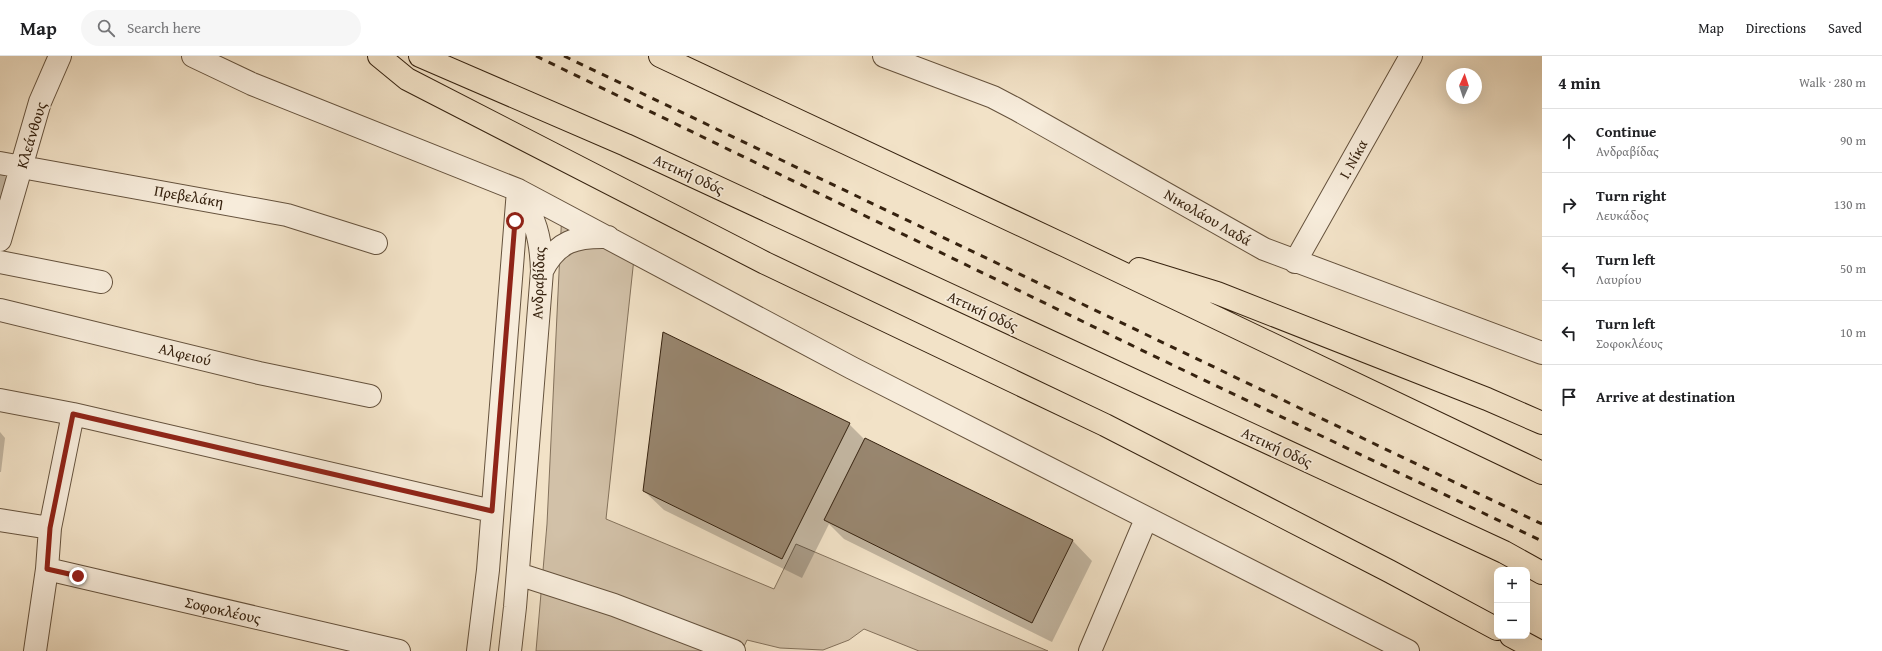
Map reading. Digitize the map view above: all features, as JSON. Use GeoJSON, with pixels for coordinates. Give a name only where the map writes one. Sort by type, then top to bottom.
{"type":"FeatureCollection","features":[{"type":"Feature","properties":{"kind":"highway"},"geometry":{"type":"LineString","coordinates":[[379,56],[407,79],[681,221],[765,263],[1112,429],[1389,571],[1494,627]]}},
{"type":"Feature","properties":{"kind":"highway","name":"Αττική Οδός"},"geometry":{"type":"LineString","coordinates":[[420,56],[626,145],[1504,552],[1542,573]]}},
{"type":"Feature","properties":{"kind":"highway"},"geometry":{"type":"LineString","coordinates":[[660,56],[1066,246],[1542,473]]}},
{"type":"Feature","properties":{"kind":"highway"},"geometry":{"type":"LineString","coordinates":[[1066,246],[1217,293],[1488,399],[1542,423]]}},
{"type":"Feature","properties":{"kind":"highway"},"geometry":{"type":"LineString","coordinates":[[1517,639],[1539,651]]}},
{"type":"Feature","properties":{"kind":"street","name":"Κλεάνθους"},"geometry":{"type":"LineString","coordinates":[[0,240],[40,102],[60,56]]}},
{"type":"Feature","properties":{"kind":"street"},"geometry":{"type":"LineString","coordinates":[[193,56],[259,87],[518,190],[852,368],[1146,519],[1408,651]]}},
{"type":"Feature","properties":{"kind":"street","name":"Νικολάου Λαδά"},"geometry":{"type":"LineString","coordinates":[[884,56],[993,97],[1016,108],[1264,249],[1295,262],[1542,353]]}},
{"type":"Feature","properties":{"kind":"street","name":"Ι. Νίκα"},"geometry":{"type":"LineString","coordinates":[[1295,262],[1410,56]]}},
{"type":"Feature","properties":{"kind":"street","name":"Πρεβελάκη"},"geometry":{"type":"LineString","coordinates":[[0,163],[287,215],[376,242]]}},
{"type":"Feature","properties":{"kind":"street","name":"Ανδραβίδας"},"geometry":{"type":"LineString","coordinates":[[510,651],[518,574],[542,271],[542,249],[537,228],[529,209],[518,190]]}},
{"type":"Feature","properties":{"kind":"street","name":"Ανδραβίδας"},"geometry":{"type":"LineString","coordinates":[[478,651],[484,606],[518,190]]}},
{"type":"Feature","properties":{"kind":"street"},"geometry":{"type":"LineString","coordinates":[[542,271],[548,258],[558,248],[572,240],[591,237],[609,238]]}},
{"type":"Feature","properties":{"kind":"street"},"geometry":{"type":"LineString","coordinates":[[0,262],[101,282]]}},
{"type":"Feature","properties":{"kind":"street","name":"Αλφειού"},"geometry":{"type":"LineString","coordinates":[[0,310],[259,372],[370,396]]}},
{"type":"Feature","properties":{"kind":"street"},"geometry":{"type":"LineString","coordinates":[[0,400],[73,414],[492,511]]}},
{"type":"Feature","properties":{"kind":"street"},"geometry":{"type":"LineString","coordinates":[[35,651],[47,569],[50,528],[73,414]]}},
{"type":"Feature","properties":{"kind":"street"},"geometry":{"type":"LineString","coordinates":[[1090,651],[1146,519]]}},
{"type":"Feature","properties":{"kind":"street"},"geometry":{"type":"LineString","coordinates":[[0,520],[50,528]]}},
{"type":"Feature","properties":{"kind":"street","name":"Σοφοκλέους"},"geometry":{"type":"LineString","coordinates":[[47,569],[399,651]]}},
{"type":"Feature","properties":{"kind":"street"},"geometry":{"type":"LineString","coordinates":[[518,574],[614,605],[734,651]]}},
{"type":"Feature","properties":{"kind":"shaded area"},"geometry":{"type":"Polygon","coordinates":[[[562,210],[635,249],[606,519],[774,589],[796,544],[1048,651],[919,651],[864,629],[849,640],[823,650],[780,648],[747,640],[742,651],[536,651],[547,524],[562,210]]]}},
{"type":"Feature","properties":{"kind":"building"},"geometry":{"type":"Polygon","coordinates":[[[663,332],[850,423],[782,559],[643,491],[663,332]]]}},
{"type":"Feature","properties":{"kind":"building"},"geometry":{"type":"Polygon","coordinates":[[[865,438],[1073,540],[1032,623],[824,520],[865,438]]]}},
{"type":"Feature","properties":{"kind":"railway"},"geometry":{"type":"LineString","coordinates":[[536,56],[1160,359],[1542,541]]}},
{"type":"Feature","properties":{"kind":"railway"},"geometry":{"type":"LineString","coordinates":[[564,56],[1542,524]]}},
{"type":"Feature","properties":{"kind":"route"},"geometry":{"type":"LineString","coordinates":[[78,576],[47,569],[50,528],[73,414],[492,511],[515,221]]}}]}
